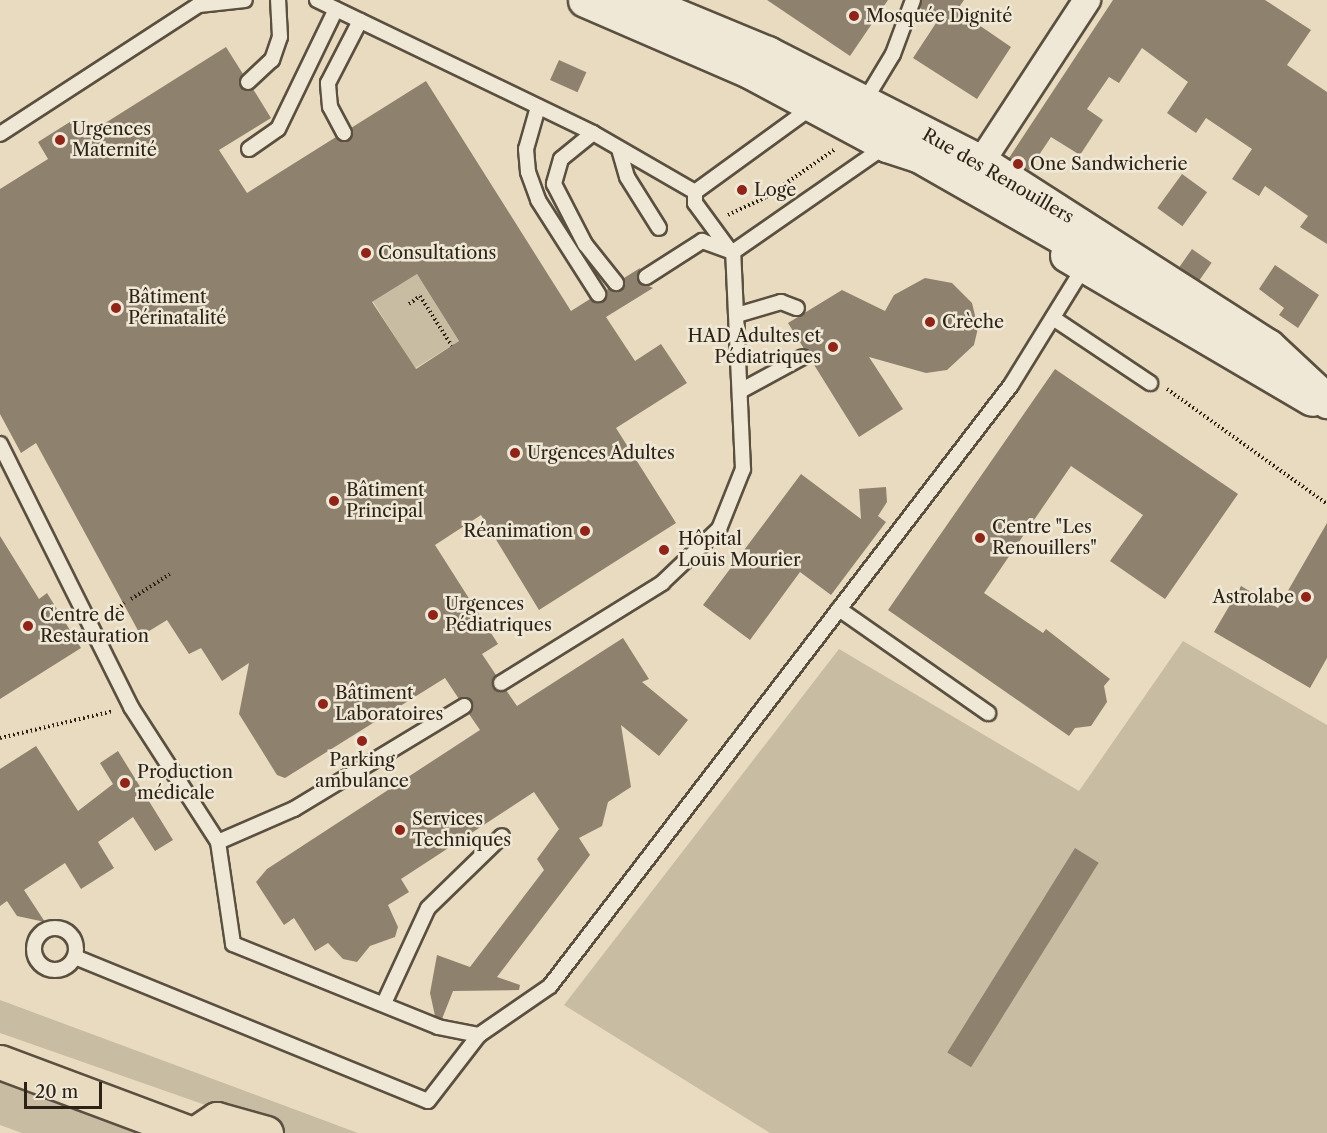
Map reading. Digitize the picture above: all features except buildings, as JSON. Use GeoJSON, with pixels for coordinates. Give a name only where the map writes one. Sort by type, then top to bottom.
{"type":"FeatureCollection","features":[{"type":"Feature","properties":{"kind":"highway"},"geometry":{"type":"LineString","coordinates":[[0,1062],[190,1133]]}},
{"type":"Feature","properties":{"kind":"highway"},"geometry":{"type":"LineString","coordinates":[[196,1133],[217,1119],[266,1133]]}},
{"type":"Feature","properties":{"kind":"street","name":"Rue des Renouillers"},"geometry":{"type":"LineString","coordinates":[[585,0],[749,71],[887,146],[975,172]]}},
{"type":"Feature","properties":{"kind":"street","name":"Rue des Renouillers"},"geometry":{"type":"LineString","coordinates":[[639,0],[855,97],[975,172],[1062,237],[1095,252],[1268,346],[1327,401]]}},
{"type":"Feature","properties":{"kind":"street"},"geometry":{"type":"LineString","coordinates":[[975,172],[1088,0]]}},
{"type":"Feature","properties":{"kind":"street"},"geometry":{"type":"LineString","coordinates":[[812,107],[855,97]]}},
{"type":"Feature","properties":{"kind":"street","name":"Rue des Renouillers"},"geometry":{"type":"LineString","coordinates":[[887,146],[920,173],[1095,252],[1276,381],[1327,406]]}},
{"type":"Feature","properties":{"kind":"lane"},"geometry":{"type":"LineString","coordinates":[[0,134],[199,5],[245,0]]}},
{"type":"Feature","properties":{"kind":"lane"},"geometry":{"type":"LineString","coordinates":[[248,82],[272,60],[280,38],[278,0]]}},
{"type":"Feature","properties":{"kind":"lane"},"geometry":{"type":"LineString","coordinates":[[317,0],[593,133],[695,192],[709,225],[733,252],[742,390],[743,469],[719,529],[662,583],[501,683]]}},
{"type":"Feature","properties":{"kind":"lane"},"geometry":{"type":"LineString","coordinates":[[855,97],[893,54],[913,0]]}},
{"type":"Feature","properties":{"kind":"lane"},"geometry":{"type":"LineString","coordinates":[[249,149],[278,129],[336,9]]}},
{"type":"Feature","properties":{"kind":"lane"},"geometry":{"type":"LineString","coordinates":[[344,133],[330,107],[328,83],[360,21]]}},
{"type":"Feature","properties":{"kind":"lane"},"geometry":{"type":"LineString","coordinates":[[538,107],[526,149],[528,172],[538,200],[598,294]]}},
{"type":"Feature","properties":{"kind":"lane"},"geometry":{"type":"LineString","coordinates":[[695,192],[812,107]]}},
{"type":"Feature","properties":{"kind":"lane"},"geometry":{"type":"LineString","coordinates":[[593,133],[561,159],[554,184],[585,244],[616,283]]}},
{"type":"Feature","properties":{"kind":"lane"},"geometry":{"type":"LineString","coordinates":[[733,252],[887,146]]}},
{"type":"Feature","properties":{"kind":"lane"},"geometry":{"type":"LineString","coordinates":[[619,149],[627,177],[659,228]]}},
{"type":"Feature","properties":{"kind":"lane"},"geometry":{"type":"LineString","coordinates":[[646,277],[702,242],[733,252]]}},
{"type":"Feature","properties":{"kind":"lane"},"geometry":{"type":"LineString","coordinates":[[75,957],[428,1101],[479,1035],[550,986],[1011,385],[1095,252]]}},
{"type":"Feature","properties":{"kind":"lane"},"geometry":{"type":"LineString","coordinates":[[737,315],[781,303],[797,308]]}},
{"type":"Feature","properties":{"kind":"lane"},"geometry":{"type":"LineString","coordinates":[[1053,318],[1156,384]]}},
{"type":"Feature","properties":{"kind":"lane"},"geometry":{"type":"LineString","coordinates":[[742,390],[803,357]]}},
{"type":"Feature","properties":{"kind":"lane"},"geometry":{"type":"LineString","coordinates":[[0,444],[131,707],[218,842],[233,944],[385,1001],[438,1027],[479,1035]]}},
{"type":"Feature","properties":{"kind":"lane"},"geometry":{"type":"LineString","coordinates":[[840,609],[988,713]]}},
{"type":"Feature","properties":{"kind":"lane"},"geometry":{"type":"LineString","coordinates":[[218,842],[294,808],[464,706]]}},
{"type":"Feature","properties":{"kind":"lane"},"geometry":{"type":"LineString","coordinates":[[385,1001],[428,908],[502,836]]}},
{"type":"Feature","properties":{"kind":"path"},"geometry":{"type":"LineString","coordinates":[[709,225],[766,197],[834,149]]}},
{"type":"Feature","properties":{"kind":"path"},"geometry":{"type":"LineString","coordinates":[[409,304],[420,296],[452,346]]}},
{"type":"Feature","properties":{"kind":"path"},"geometry":{"type":"LineString","coordinates":[[1156,384],[1327,504]]}},
{"type":"Feature","properties":{"kind":"path"},"geometry":{"type":"LineString","coordinates":[[131,599],[170,574]]}},
{"type":"Feature","properties":{"kind":"path"},"geometry":{"type":"LineString","coordinates":[[0,738],[131,707]]}},
{"type":"Feature","properties":{"kind":"shaded area"},"geometry":{"type":"Polygon","coordinates":[[[417,274],[459,341],[415,369],[373,302],[417,274]]]}},
{"type":"Feature","properties":{"kind":"shaded area"},"geometry":{"type":"Polygon","coordinates":[[[1183,641],[1327,725],[1327,1133],[770,1133],[564,1005],[839,649],[1079,791],[1183,641]]]}},
{"type":"Feature","properties":{"kind":"shaded area"},"geometry":{"type":"Polygon","coordinates":[[[0,1000],[358,1133],[285,1133],[0,1033],[0,1000]]]}},
{"type":"Feature","properties":{"kind":"shaded area"},"geometry":{"type":"Polygon","coordinates":[[[0,1078],[146,1133],[22,1133],[0,1125],[0,1078]]]}},
{"type":"Feature","properties":{"kind":"place","name":"Mosquée Dignité"},"geometry":{"type":"Point","coordinates":[854,16]}},
{"type":"Feature","properties":{"kind":"place","name":"Urgences Maternité"},"geometry":{"type":"Point","coordinates":[60,140]}},
{"type":"Feature","properties":{"kind":"place","name":"One Sandwicherie"},"geometry":{"type":"Point","coordinates":[1018,164]}},
{"type":"Feature","properties":{"kind":"place","name":"Loge"},"geometry":{"type":"Point","coordinates":[742,190]}},
{"type":"Feature","properties":{"kind":"place","name":"Consultations"},"geometry":{"type":"Point","coordinates":[366,253]}},
{"type":"Feature","properties":{"kind":"place","name":"Bâtiment Périnatalité"},"geometry":{"type":"Point","coordinates":[116,308]}},
{"type":"Feature","properties":{"kind":"place","name":"Crèche"},"geometry":{"type":"Point","coordinates":[930,322]}},
{"type":"Feature","properties":{"kind":"place","name":"HAD Adultes et Pédiatriques"},"geometry":{"type":"Point","coordinates":[833,347]}},
{"type":"Feature","properties":{"kind":"place","name":"Urgences Adultes"},"geometry":{"type":"Point","coordinates":[515,453]}},
{"type":"Feature","properties":{"kind":"place","name":"Bâtiment Principal"},"geometry":{"type":"Point","coordinates":[334,501]}},
{"type":"Feature","properties":{"kind":"place","name":"Réanimation"},"geometry":{"type":"Point","coordinates":[585,531]}},
{"type":"Feature","properties":{"kind":"place","name":"Centre \"Les Renouillers\""},"geometry":{"type":"Point","coordinates":[980,538]}},
{"type":"Feature","properties":{"kind":"place","name":"Hôpital Louis Mourier"},"geometry":{"type":"Point","coordinates":[664,550]}},
{"type":"Feature","properties":{"kind":"place","name":"Astrolabe"},"geometry":{"type":"Point","coordinates":[1306,597]}},
{"type":"Feature","properties":{"kind":"place","name":"Urgences Pédiatriques"},"geometry":{"type":"Point","coordinates":[433,615]}},
{"type":"Feature","properties":{"kind":"place","name":"Centre de Restauration"},"geometry":{"type":"Point","coordinates":[28,626]}},
{"type":"Feature","properties":{"kind":"place","name":"Bâtiment Laboratoires"},"geometry":{"type":"Point","coordinates":[323,704]}},
{"type":"Feature","properties":{"kind":"place","name":"Parking ambulance"},"geometry":{"type":"Point","coordinates":[362,741]}},
{"type":"Feature","properties":{"kind":"place","name":"Production médicale"},"geometry":{"type":"Point","coordinates":[125,783]}},
{"type":"Feature","properties":{"kind":"place","name":"Services Techniques"},"geometry":{"type":"Point","coordinates":[400,830]}}]}
